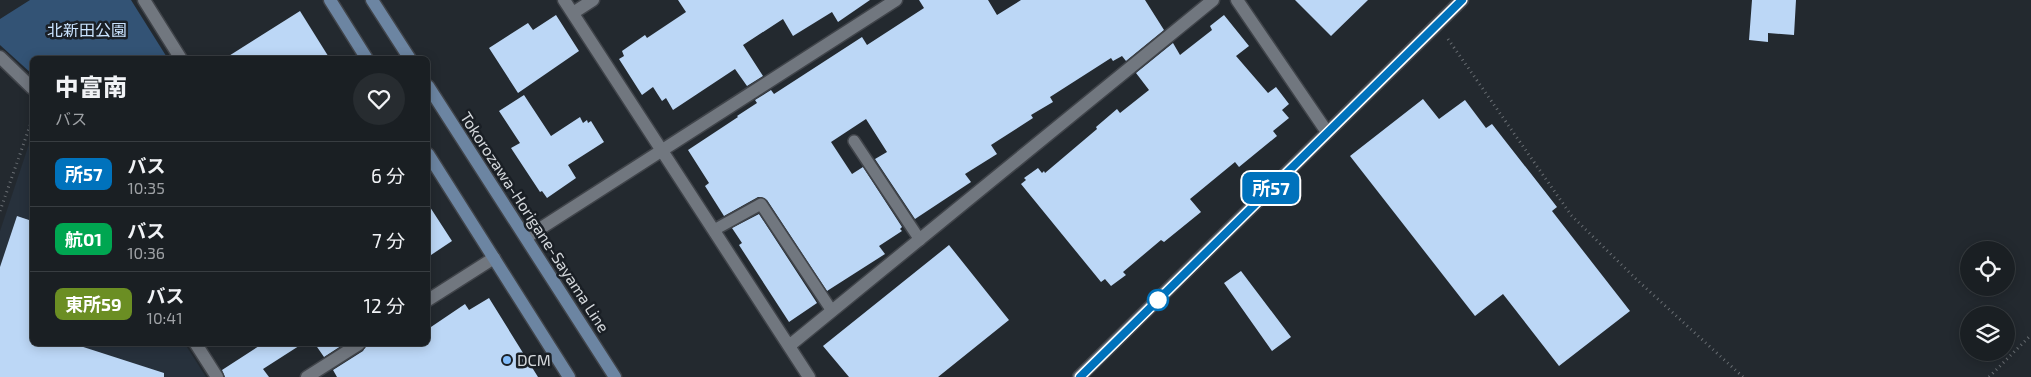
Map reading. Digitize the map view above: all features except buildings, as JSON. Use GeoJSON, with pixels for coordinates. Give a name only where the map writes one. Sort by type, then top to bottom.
{"type":"FeatureCollection","features":[{"type":"Feature","properties":{"kind":"main road"},"geometry":{"type":"LineString","coordinates":[[330,0],[365,56]]}},
{"type":"Feature","properties":{"kind":"main road"},"geometry":{"type":"LineString","coordinates":[[372,0],[408,56]]}},
{"type":"Feature","properties":{"kind":"main road","name":"Tokorozawa-Horigane-Sayama Line"},"geometry":{"type":"LineString","coordinates":[[430,89],[527,237],[615,377]]}},
{"type":"Feature","properties":{"kind":"main road"},"geometry":{"type":"LineString","coordinates":[[430,157],[569,377]]}},
{"type":"Feature","properties":{"kind":"street"},"geometry":{"type":"LineString","coordinates":[[144,0],[179,56]]}},
{"type":"Feature","properties":{"kind":"street"},"geometry":{"type":"LineString","coordinates":[[564,0],[809,377]]}},
{"type":"Feature","properties":{"kind":"street"},"geometry":{"type":"LineString","coordinates":[[573,13],[593,0]]}},
{"type":"Feature","properties":{"kind":"street"},"geometry":{"type":"LineString","coordinates":[[527,237],[896,0]]}},
{"type":"Feature","properties":{"kind":"street"},"geometry":{"type":"LineString","coordinates":[[789,346],[1213,0]]}},
{"type":"Feature","properties":{"kind":"street"},"geometry":{"type":"LineString","coordinates":[[1238,0],[1327,132]]}},
{"type":"Feature","properties":{"kind":"street"},"geometry":{"type":"LineString","coordinates":[[1080,377],[1462,0]]}},
{"type":"Feature","properties":{"kind":"street"},"geometry":{"type":"LineString","coordinates":[[0,57],[30,86]]}},
{"type":"Feature","properties":{"kind":"street"},"geometry":{"type":"LineString","coordinates":[[430,299],[494,258]]}},
{"type":"Feature","properties":{"kind":"street"},"geometry":{"type":"LineString","coordinates":[[197,346],[217,377]]}},
{"type":"Feature","properties":{"kind":"street"},"geometry":{"type":"LineString","coordinates":[[307,377],[356,346]]}},
{"type":"Feature","properties":{"kind":"lane"},"geometry":{"type":"LineString","coordinates":[[854,140],[920,240]]}},
{"type":"Feature","properties":{"kind":"lane"},"geometry":{"type":"LineString","coordinates":[[714,230],[761,204],[832,311]]}},
{"type":"Feature","properties":{"kind":"path"},"geometry":{"type":"LineString","coordinates":[[1438,24],[1571,215],[1636,279],[1743,377]]}},
{"type":"Feature","properties":{"kind":"path"},"geometry":{"type":"LineString","coordinates":[[0,211],[30,126]]}},
{"type":"Feature","properties":{"kind":"path"},"geometry":{"type":"LineString","coordinates":[[1989,377],[2031,335]]}},
{"type":"Feature","properties":{"kind":"shaded area"},"geometry":{"type":"Polygon","coordinates":[[[30,141],[30,346],[186,346],[206,377],[0,377],[0,231],[30,141]]]}},
{"type":"Feature","properties":{"kind":"green space","name":"北新田公園"},"geometry":{"type":"Polygon","coordinates":[[[30,0],[131,0],[166,56],[30,56],[30,72],[0,45],[0,19],[30,0]]]}},
{"type":"Feature","properties":{"kind":"bus line","name":"所57"},"geometry":{"type":"LineString","coordinates":[[1080,377],[1462,0]]}},
{"type":"Feature","properties":{"kind":"place","name":"DCM"},"geometry":{"type":"Point","coordinates":[507,360]}}]}
